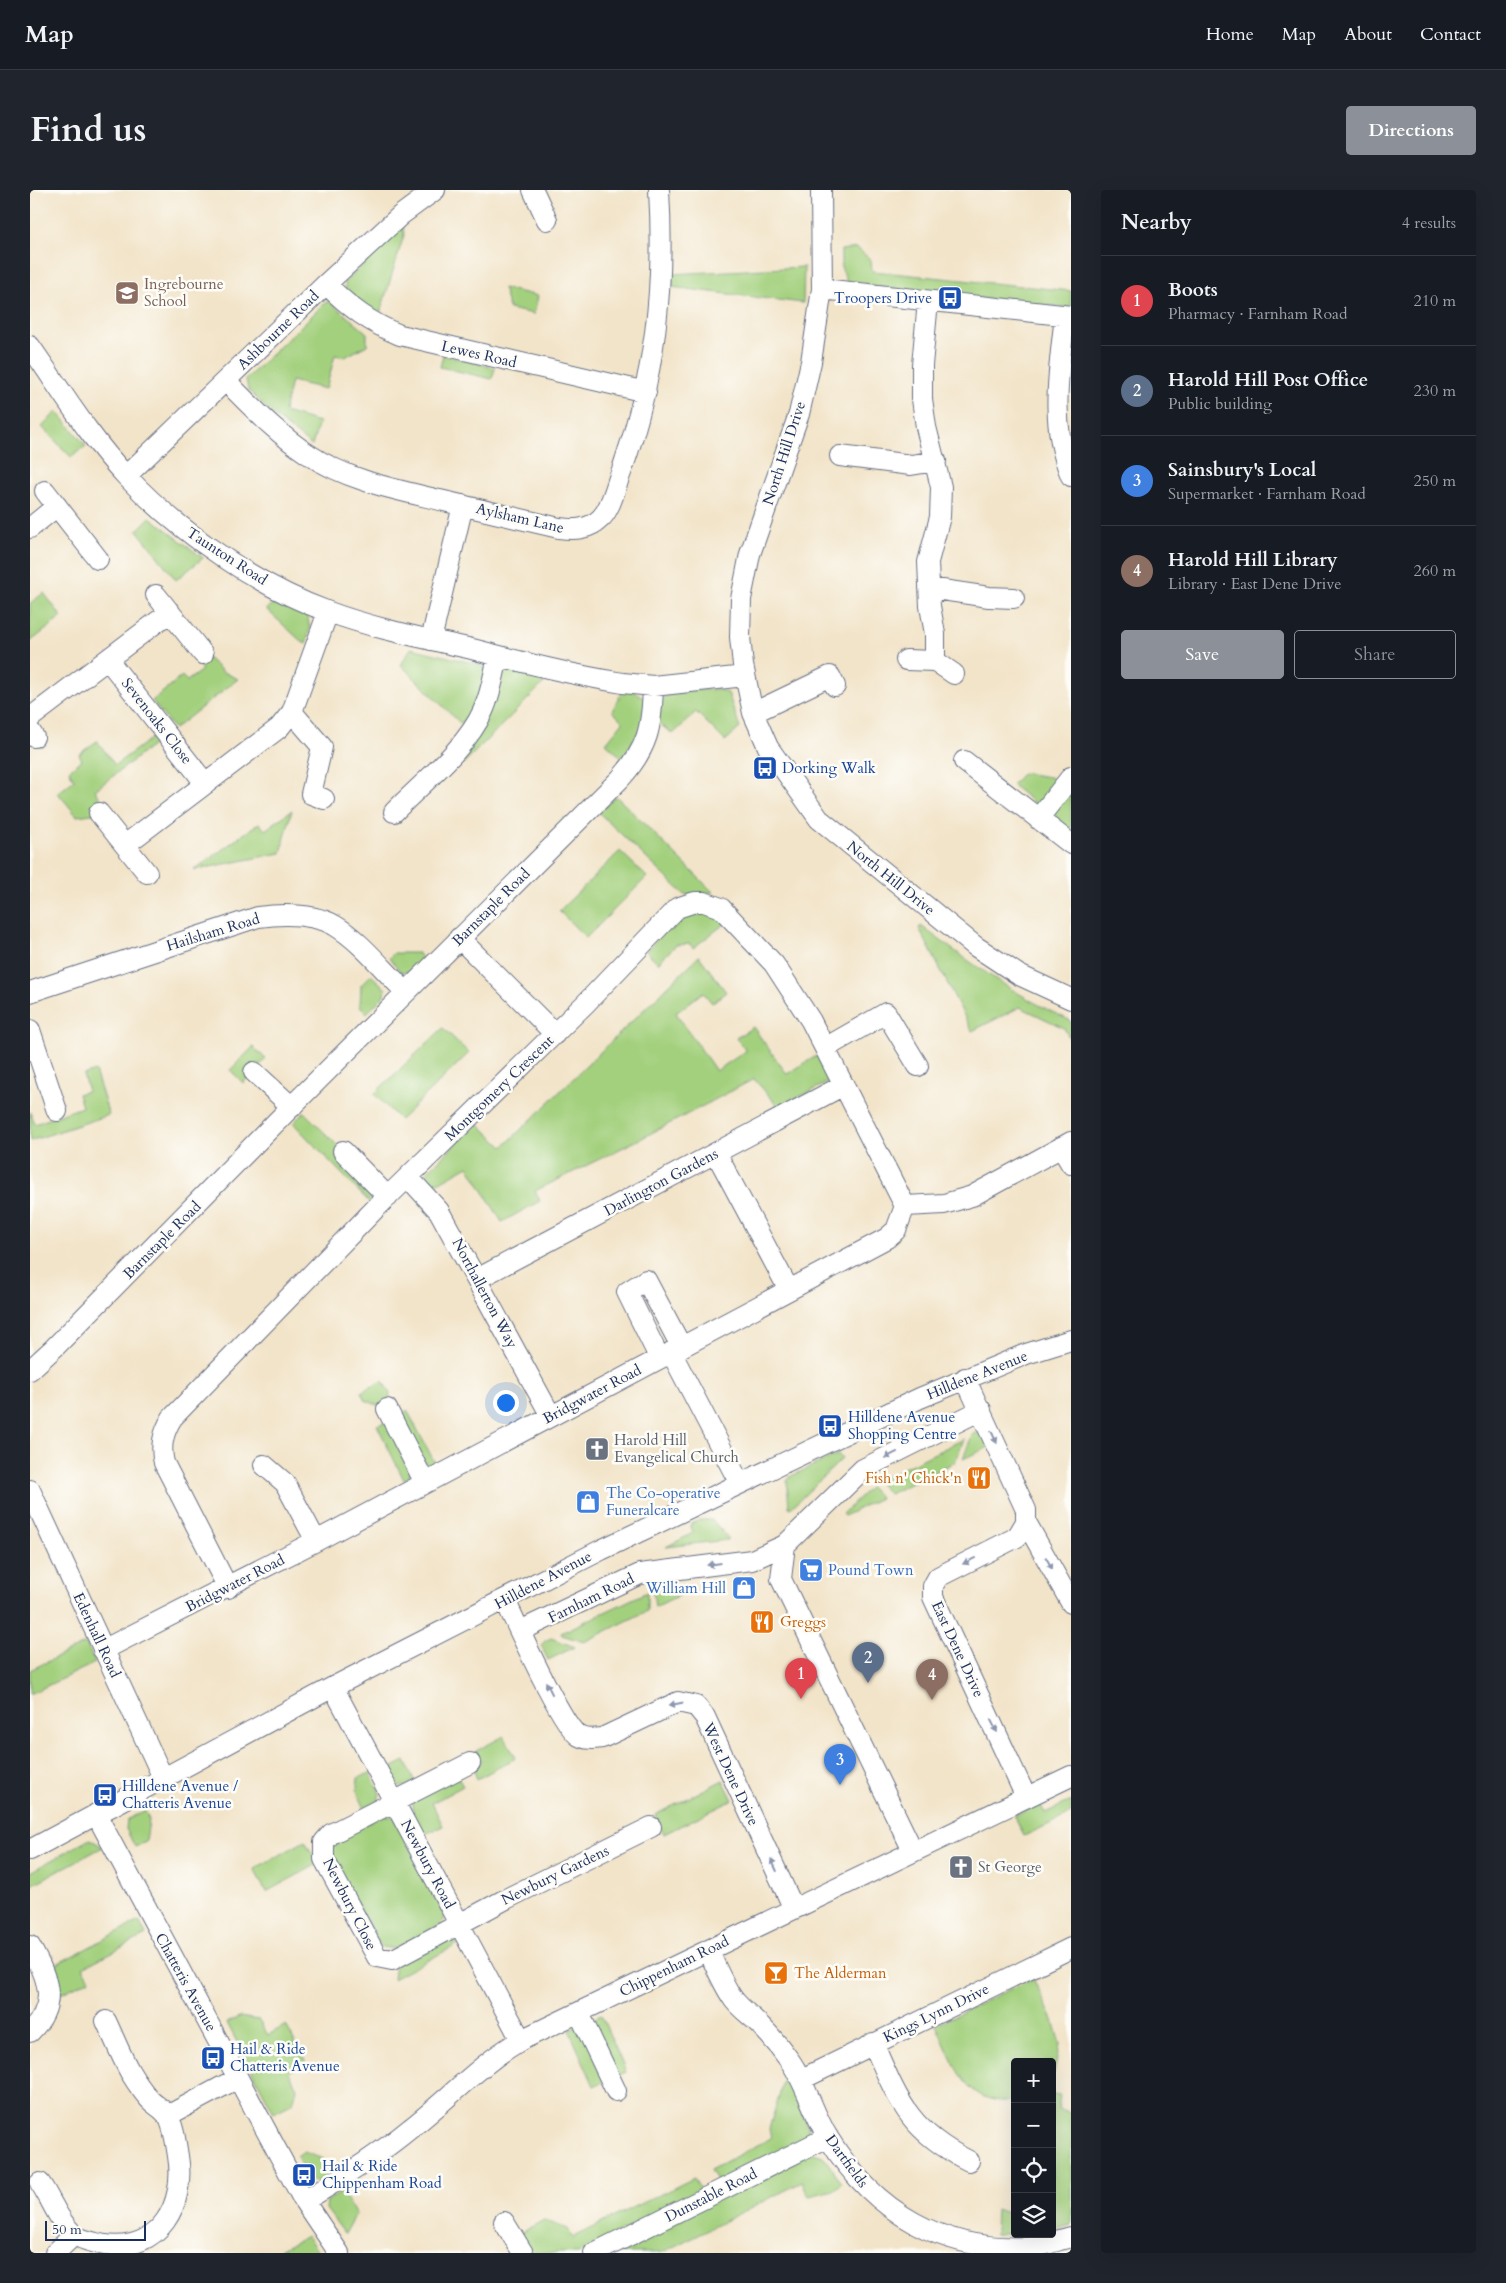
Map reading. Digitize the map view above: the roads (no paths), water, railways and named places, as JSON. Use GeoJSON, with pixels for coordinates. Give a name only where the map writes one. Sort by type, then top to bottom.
{"type":"FeatureCollection","features":[{"type":"Feature","properties":{"kind":"street","name":"Ashbourne Road"},"geometry":{"type":"LineString","coordinates":[[126,476],[326,284],[402,215],[435,190]]}},
{"type":"Feature","properties":{"kind":"street"},"geometry":{"type":"LineString","coordinates":[[533,190],[547,220]]}},
{"type":"Feature","properties":{"kind":"street","name":"Aylsham Lane"},"geometry":{"type":"LineString","coordinates":[[226,381],[264,420],[309,454],[340,471],[372,484],[575,530],[595,523],[605,513],[616,486],[646,392],[660,286],[661,222],[659,190]]}},
{"type":"Feature","properties":{"kind":"street","name":"North Hill Drive"},"geometry":{"type":"LineString","coordinates":[[821,190],[822,289],[811,362],[799,414],[750,554],[741,599],[740,637],[745,676],[754,713],[768,747],[819,819],[976,946],[1019,974],[1071,999]]}},
{"type":"Feature","properties":{"kind":"street","name":"Lewes Road"},"geometry":{"type":"LineString","coordinates":[[326,284],[348,306],[373,324],[400,336],[646,392]]}},
{"type":"Feature","properties":{"kind":"street"},"geometry":{"type":"LineString","coordinates":[[822,289],[1068,316],[1056,402],[1060,436],[1071,476]]}},
{"type":"Feature","properties":{"kind":"street"},"geometry":{"type":"LineString","coordinates":[[928,301],[922,365],[922,399],[926,427],[941,487],[941,504],[935,541],[928,562],[929,588],[935,634],[935,661]]}},
{"type":"Feature","properties":{"kind":"street","name":"Taunton Road"},"geometry":{"type":"LineString","coordinates":[[30,346],[81,421],[126,476],[180,526],[207,546],[262,580],[328,612],[382,629],[595,678],[652,686],[745,676]]}},
{"type":"Feature","properties":{"kind":"street"},"geometry":{"type":"LineString","coordinates":[[840,456],[911,465],[936,461]]}},
{"type":"Feature","properties":{"kind":"street"},"geometry":{"type":"LineString","coordinates":[[30,528],[51,499],[98,559]]}},
{"type":"Feature","properties":{"kind":"street"},"geometry":{"type":"LineString","coordinates":[[431,640],[463,505]]}},
{"type":"Feature","properties":{"kind":"street"},"geometry":{"type":"LineString","coordinates":[[929,588],[989,597],[1014,598]]}},
{"type":"Feature","properties":{"kind":"street"},"geometry":{"type":"LineString","coordinates":[[156,595],[203,654]]}},
{"type":"Feature","properties":{"kind":"street"},"geometry":{"type":"LineString","coordinates":[[31,729],[108,660],[170,612]]}},
{"type":"Feature","properties":{"kind":"street"},"geometry":{"type":"LineString","coordinates":[[125,845],[279,728],[292,712],[328,612]]}},
{"type":"Feature","properties":{"kind":"street"},"geometry":{"type":"LineString","coordinates":[[394,812],[455,750],[479,720],[489,696],[498,656]]}},
{"type":"Feature","properties":{"kind":"street","name":"Sevenoaks Close"},"geometry":{"type":"LineString","coordinates":[[108,660],[205,783]]}},
{"type":"Feature","properties":{"kind":"street"},"geometry":{"type":"LineString","coordinates":[[906,660],[935,661],[954,674]]}},
{"type":"Feature","properties":{"kind":"street"},"geometry":{"type":"LineString","coordinates":[[754,713],[830,676],[835,686]]}},
{"type":"Feature","properties":{"kind":"street","name":"Barnstaple Road"},"geometry":{"type":"LineString","coordinates":[[30,1370],[89,1313],[636,761],[645,742],[652,718],[652,686]]}},
{"type":"Feature","properties":{"kind":"street"},"geometry":{"type":"LineString","coordinates":[[292,712],[322,747],[311,794],[324,799]]}},
{"type":"Feature","properties":{"kind":"street"},"geometry":{"type":"LineString","coordinates":[[964,761],[1071,844]]}},
{"type":"Feature","properties":{"kind":"street"},"geometry":{"type":"LineString","coordinates":[[1038,819],[1071,777]]}},
{"type":"Feature","properties":{"kind":"street"},"geometry":{"type":"LineString","coordinates":[[99,814],[147,873]]}},
{"type":"Feature","properties":{"kind":"street","name":"Montgomery Crescent"},"geometry":{"type":"LineString","coordinates":[[228,1588],[167,1470],[163,1455],[164,1432],[178,1410],[408,1177],[555,1034],[677,908],[686,904],[704,902],[722,908],[729,913],[774,964],[811,1021],[905,1206]]}},
{"type":"Feature","properties":{"kind":"street","name":"Hailsham Road"},"geometry":{"type":"LineString","coordinates":[[30,992],[258,917],[293,915],[334,925],[363,948],[406,992]]}},
{"type":"Feature","properties":{"kind":"street"},"geometry":{"type":"LineString","coordinates":[[459,938],[555,1034]]}},
{"type":"Feature","properties":{"kind":"street"},"geometry":{"type":"LineString","coordinates":[[825,1048],[886,1013],[918,1066]]}},
{"type":"Feature","properties":{"kind":"street"},"geometry":{"type":"LineString","coordinates":[[30,1030],[56,1111]]}},
{"type":"Feature","properties":{"kind":"street"},"geometry":{"type":"LineString","coordinates":[[254,1072],[292,1108]]}},
{"type":"Feature","properties":{"kind":"street","name":"Darlington Gardens"},"geometry":{"type":"LineString","coordinates":[[476,1279],[844,1085]]}},
{"type":"Feature","properties":{"kind":"street"},"geometry":{"type":"LineString","coordinates":[[343,1151],[388,1197]]}},
{"type":"Feature","properties":{"kind":"street"},"geometry":{"type":"LineString","coordinates":[[905,1206],[944,1204],[972,1196],[1068,1151]]}},
{"type":"Feature","properties":{"kind":"street"},"geometry":{"type":"LineString","coordinates":[[716,1153],[789,1290]]}},
{"type":"Feature","properties":{"kind":"street","name":"Northallerton Way"},"geometry":{"type":"LineString","coordinates":[[408,1177],[439,1211],[551,1416]]}},
{"type":"Feature","properties":{"kind":"street","name":"Bridgwater Road"},"geometry":{"type":"LineString","coordinates":[[103,1650],[316,1542],[886,1238],[896,1230],[905,1206]]}},
{"type":"Feature","properties":{"kind":"street","name":"Hilldene Avenue"},"geometry":{"type":"LineString","coordinates":[[30,1850],[334,1688],[601,1550],[699,1504],[739,1482],[965,1378],[1071,1340]]}},
{"type":"Feature","properties":{"kind":"street"},"geometry":{"type":"LineString","coordinates":[[670,1352],[739,1482]]}},
{"type":"Feature","properties":{"kind":"street"},"geometry":{"type":"LineString","coordinates":[[965,1378],[982,1410],[1026,1510],[1026,1522],[1071,1603]]}},
{"type":"Feature","properties":{"kind":"street"},"geometry":{"type":"LineString","coordinates":[[387,1409],[425,1483]]}},
{"type":"Feature","properties":{"kind":"street","name":"Farnham Road"},"geometry":{"type":"LineString","coordinates":[[520,1631],[640,1574],[752,1560],[785,1545],[863,1469],[982,1410]]}},
{"type":"Feature","properties":{"kind":"street"},"geometry":{"type":"LineString","coordinates":[[264,1465],[285,1483],[316,1542]]}},
{"type":"Feature","properties":{"kind":"street","name":"Edenhall Road"},"geometry":{"type":"LineString","coordinates":[[30,1490],[38,1526],[103,1650],[164,1780]]}},
{"type":"Feature","properties":{"kind":"street","name":"East Dene Drive"},"geometry":{"type":"LineString","coordinates":[[1026,1522],[1017,1536],[938,1577],[933,1586],[933,1596],[937,1606],[1026,1797]]}},
{"type":"Feature","properties":{"kind":"street"},"geometry":{"type":"LineString","coordinates":[[781,1579],[785,1545]]}},
{"type":"Feature","properties":{"kind":"street"},"geometry":{"type":"LineString","coordinates":[[752,1560],[781,1579],[913,1851]]}},
{"type":"Feature","properties":{"kind":"street","name":"West Dene Drive"},"geometry":{"type":"LineString","coordinates":[[505,1600],[563,1715],[579,1736],[590,1739],[602,1738],[678,1702],[687,1702],[696,1706],[705,1717],[794,1908]]}},
{"type":"Feature","properties":{"kind":"street","name":"Newbury Road"},"geometry":{"type":"LineString","coordinates":[[334,1688],[522,2040]]}},
{"type":"Feature","properties":{"kind":"street"},"geometry":{"type":"LineString","coordinates":[[395,1801],[470,1763]]}},
{"type":"Feature","properties":{"kind":"street","name":"Chippenham Road"},"geometry":{"type":"LineString","coordinates":[[304,2201],[356,2170],[412,2128],[499,2053],[522,2040],[1071,1776]]}},
{"type":"Feature","properties":{"kind":"street","name":"Newbury Close"},"geometry":{"type":"LineString","coordinates":[[395,1801],[331,1834],[324,1842],[324,1859],[377,1957],[392,1960],[459,1923]]}},
{"type":"Feature","properties":{"kind":"street","name":"Chatteris Avenue"},"geometry":{"type":"LineString","coordinates":[[96,1814],[304,2201],[338,2253]]}},
{"type":"Feature","properties":{"kind":"street","name":"Newbury Gardens"},"geometry":{"type":"LineString","coordinates":[[459,1923],[651,1827]]}},
{"type":"Feature","properties":{"kind":"street"},"geometry":{"type":"LineString","coordinates":[[30,1946],[45,1973],[48,1991],[45,2011],[39,2023],[30,2032]]}},
{"type":"Feature","properties":{"kind":"street","name":"Kings Lynn Drive"},"geometry":{"type":"LineString","coordinates":[[802,2079],[1071,1948]]}},
{"type":"Feature","properties":{"kind":"street","name":"Dartfields"},"geometry":{"type":"LineString","coordinates":[[708,1950],[720,1976],[736,2002],[776,2042],[802,2079],[828,2137],[854,2175],[884,2205],[931,2231],[964,2241],[992,2246],[1032,2247],[1071,2237]]}},
{"type":"Feature","properties":{"kind":"street"},"geometry":{"type":"LineString","coordinates":[[578,2013],[616,2091]]}},
{"type":"Feature","properties":{"kind":"street"},"geometry":{"type":"LineString","coordinates":[[40,2183],[52,2200],[60,2219],[74,2235],[115,2246],[129,2244],[151,2234],[168,2219],[177,2200],[179,2170],[168,2116],[151,2101],[129,2071],[106,2021]]}},
{"type":"Feature","properties":{"kind":"street"},"geometry":{"type":"LineString","coordinates":[[873,2043],[911,2119],[938,2144],[969,2161]]}},
{"type":"Feature","properties":{"kind":"street"},"geometry":{"type":"LineString","coordinates":[[168,2116],[238,2078]]}},
{"type":"Feature","properties":{"kind":"street","name":"Dunstable Road"},"geometry":{"type":"LineString","coordinates":[[598,2252],[828,2137]]}},
{"type":"Feature","properties":{"kind":"street"},"geometry":{"type":"LineString","coordinates":[[504,2222],[523,2253]]}},
{"type":"Feature","properties":{"kind":"street"},"geometry":{"type":"LineString","coordinates":[[55,2253],[74,2235]]}},
{"type":"Feature","properties":{"kind":"place","name":"Ingrebourne School"},"geometry":{"type":"Point","coordinates":[127,293]}},
{"type":"Feature","properties":{"kind":"place","name":"Troopers Drive"},"geometry":{"type":"Point","coordinates":[950,298]}},
{"type":"Feature","properties":{"kind":"place","name":"Dorking Walk"},"geometry":{"type":"Point","coordinates":[765,768]}},
{"type":"Feature","properties":{"kind":"place","name":"Hilldene Avenue Shopping Centre"},"geometry":{"type":"Point","coordinates":[830,1426]}},
{"type":"Feature","properties":{"kind":"place","name":"Harold Hill Evangelical Church"},"geometry":{"type":"Point","coordinates":[597,1449]}},
{"type":"Feature","properties":{"kind":"place","name":"Fish n' Chick'n"},"geometry":{"type":"Point","coordinates":[979,1478]}},
{"type":"Feature","properties":{"kind":"place","name":"The Co-operative Funeralcare"},"geometry":{"type":"Point","coordinates":[588,1502]}},
{"type":"Feature","properties":{"kind":"place","name":"Pound Town"},"geometry":{"type":"Point","coordinates":[811,1570]}},
{"type":"Feature","properties":{"kind":"place","name":"William Hill"},"geometry":{"type":"Point","coordinates":[744,1588]}},
{"type":"Feature","properties":{"kind":"place","name":"Greggs"},"geometry":{"type":"Point","coordinates":[762,1622]}},
{"type":"Feature","properties":{"kind":"place","name":"Harold Hill Post Office"},"geometry":{"type":"Point","coordinates":[868,1683]}},
{"type":"Feature","properties":{"kind":"place","name":"Boots"},"geometry":{"type":"Point","coordinates":[801,1699]}},
{"type":"Feature","properties":{"kind":"place","name":"Harold Hill Library"},"geometry":{"type":"Point","coordinates":[932,1700]}},
{"type":"Feature","properties":{"kind":"place","name":"Sainsbury's Local"},"geometry":{"type":"Point","coordinates":[840,1785]}},
{"type":"Feature","properties":{"kind":"place","name":"Hilldene Avenue / Chatteris Avenue"},"geometry":{"type":"Point","coordinates":[105,1795]}},
{"type":"Feature","properties":{"kind":"place","name":"St George"},"geometry":{"type":"Point","coordinates":[961,1867]}},
{"type":"Feature","properties":{"kind":"place","name":"The Alderman"},"geometry":{"type":"Point","coordinates":[776,1973]}},
{"type":"Feature","properties":{"kind":"place","name":"Hail & Ride Chatteris Avenue"},"geometry":{"type":"Point","coordinates":[213,2058]}},
{"type":"Feature","properties":{"kind":"place","name":"Hail & Ride Chippenham Road"},"geometry":{"type":"Point","coordinates":[304,2175]}}]}
